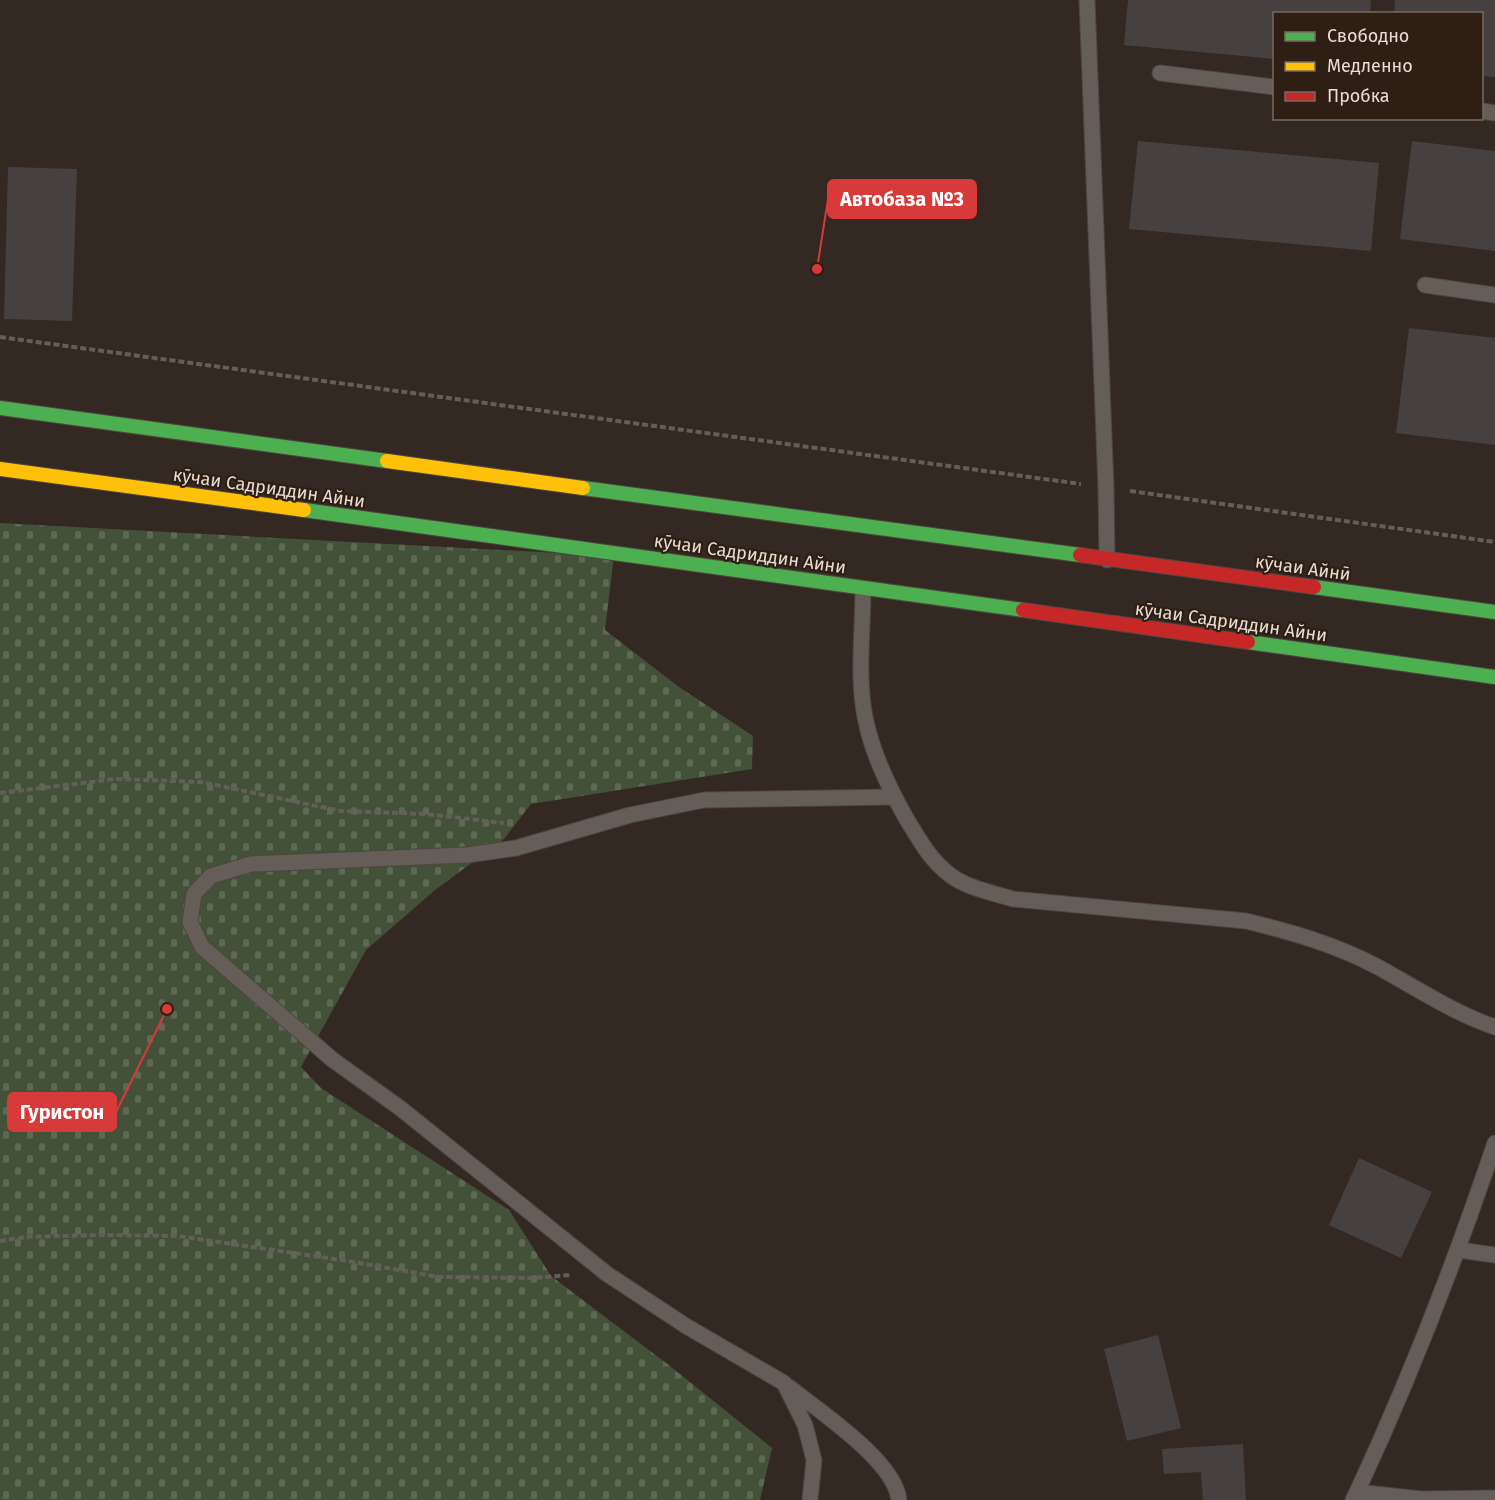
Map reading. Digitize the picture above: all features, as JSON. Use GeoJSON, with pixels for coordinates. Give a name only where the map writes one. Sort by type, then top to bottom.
{"type":"FeatureCollection","features":[{"type":"Feature","properties":{"kind":"highway"},"geometry":{"type":"LineString","coordinates":[[0,408],[1107,560]]}},
{"type":"Feature","properties":{"kind":"highway","name":"кӯчаи Садриддин Айни"},"geometry":{"type":"LineString","coordinates":[[0,469],[1495,677]]}},
{"type":"Feature","properties":{"kind":"highway","name":"кӯчаи Айнӣ"},"geometry":{"type":"LineString","coordinates":[[1107,560],[1495,612]]}},
{"type":"Feature","properties":{"kind":"lane"},"geometry":{"type":"LineString","coordinates":[[1087,0],[1107,560]]}},
{"type":"Feature","properties":{"kind":"lane"},"geometry":{"type":"LineString","coordinates":[[1160,74],[1273,87]]}},
{"type":"Feature","properties":{"kind":"lane"},"geometry":{"type":"LineString","coordinates":[[1425,285],[1495,295]]}},
{"type":"Feature","properties":{"kind":"lane"},"geometry":{"type":"LineString","coordinates":[[863,589],[862,681],[865,715],[873,749],[894,796],[928,855],[951,876],[982,890],[1014,899],[1246,921],[1278,928],[1344,950],[1448,1006],[1495,1027]]}},
{"type":"Feature","properties":{"kind":"lane"},"geometry":{"type":"LineString","coordinates":[[894,796],[704,801],[630,815],[516,848],[467,855],[251,864],[211,876],[194,894],[190,922],[202,947],[333,1060],[400,1108],[607,1274],[686,1326],[784,1383],[870,1452],[888,1472],[900,1500]]}},
{"type":"Feature","properties":{"kind":"lane"},"geometry":{"type":"LineString","coordinates":[[1495,1143],[1459,1250],[1407,1381],[1355,1496],[1421,1499],[1495,1498]]}},
{"type":"Feature","properties":{"kind":"lane"},"geometry":{"type":"LineString","coordinates":[[1459,1250],[1495,1255]]}},
{"type":"Feature","properties":{"kind":"lane"},"geometry":{"type":"LineString","coordinates":[[784,1383],[805,1425],[814,1460],[810,1500]]}},
{"type":"Feature","properties":{"kind":"path"},"geometry":{"type":"LineString","coordinates":[[0,337],[1495,542]]}},
{"type":"Feature","properties":{"kind":"path"},"geometry":{"type":"LineString","coordinates":[[0,793],[116,779],[201,782],[341,811],[426,814],[515,824]]}},
{"type":"Feature","properties":{"kind":"path"},"geometry":{"type":"LineString","coordinates":[[0,1241],[25,1237],[178,1236],[439,1277],[533,1278],[607,1274]]}},
{"type":"Feature","properties":{"kind":"green space"},"geometry":{"type":"Polygon","coordinates":[[[0,523],[614,556],[605,630],[679,687],[753,736],[752,769],[531,804],[504,839],[435,890],[366,950],[301,1067],[321,1088],[509,1210],[551,1276],[670,1366],[772,1448],[760,1500],[0,1500],[0,523]]]}},
{"type":"Feature","properties":{"kind":"building"},"geometry":{"type":"Polygon","coordinates":[[[1128,0],[1371,0],[1370,12],[1273,12],[1273,59],[1124,45],[1128,0]]]}},
{"type":"Feature","properties":{"kind":"building"},"geometry":{"type":"Polygon","coordinates":[[[1395,0],[1495,0],[1495,77],[1483,76],[1483,12],[1394,12],[1395,0]]]}},
{"type":"Feature","properties":{"kind":"building"},"geometry":{"type":"Polygon","coordinates":[[[1138,141],[1379,163],[1371,251],[1129,229],[1138,141]]]}},
{"type":"Feature","properties":{"kind":"building"},"geometry":{"type":"Polygon","coordinates":[[[1412,141],[1495,151],[1495,251],[1400,239],[1412,141]]]}},
{"type":"Feature","properties":{"kind":"building"},"geometry":{"type":"Polygon","coordinates":[[[8,167],[77,169],[72,321],[4,319],[8,167]]]}},
{"type":"Feature","properties":{"kind":"building"},"geometry":{"type":"Polygon","coordinates":[[[1409,328],[1495,338],[1495,445],[1396,433],[1409,328]]]}},
{"type":"Feature","properties":{"kind":"building"},"geometry":{"type":"Polygon","coordinates":[[[1359,1158],[1432,1192],[1401,1258],[1329,1225],[1359,1158]]]}},
{"type":"Feature","properties":{"kind":"building"},"geometry":{"type":"Polygon","coordinates":[[[1158,1335],[1181,1428],[1127,1441],[1104,1349],[1158,1335]]]}},
{"type":"Feature","properties":{"kind":"building"},"geometry":{"type":"Polygon","coordinates":[[[1243,1444],[1246,1500],[1203,1500],[1201,1472],[1164,1474],[1162,1449],[1243,1444]]]}},
{"type":"Feature","properties":{"kind":"traffic: fast"},"geometry":{"type":"LineString","coordinates":[[0,408],[387,461]]}},
{"type":"Feature","properties":{"kind":"traffic: fast"},"geometry":{"type":"LineString","coordinates":[[583,488],[1080,555]]}},
{"type":"Feature","properties":{"kind":"traffic: fast"},"geometry":{"type":"LineString","coordinates":[[304,510],[1023,610]]}},
{"type":"Feature","properties":{"kind":"traffic: fast"},"geometry":{"type":"LineString","coordinates":[[1314,587],[1495,612]]}},
{"type":"Feature","properties":{"kind":"traffic: fast"},"geometry":{"type":"LineString","coordinates":[[1248,642],[1495,677]]}},
{"type":"Feature","properties":{"kind":"traffic: slow"},"geometry":{"type":"LineString","coordinates":[[387,461],[583,488]]}},
{"type":"Feature","properties":{"kind":"traffic: slow"},"geometry":{"type":"LineString","coordinates":[[0,469],[304,510]]}},
{"type":"Feature","properties":{"kind":"traffic: jam"},"geometry":{"type":"LineString","coordinates":[[1080,555],[1314,587]]}},
{"type":"Feature","properties":{"kind":"traffic: jam"},"geometry":{"type":"LineString","coordinates":[[1023,610],[1248,642]]}},
{"type":"Feature","properties":{"kind":"place","name":"Автобаза №3"},"geometry":{"type":"Point","coordinates":[817,269]}},
{"type":"Feature","properties":{"kind":"place","name":"Гуристон"},"geometry":{"type":"Point","coordinates":[167,1009]}}]}
